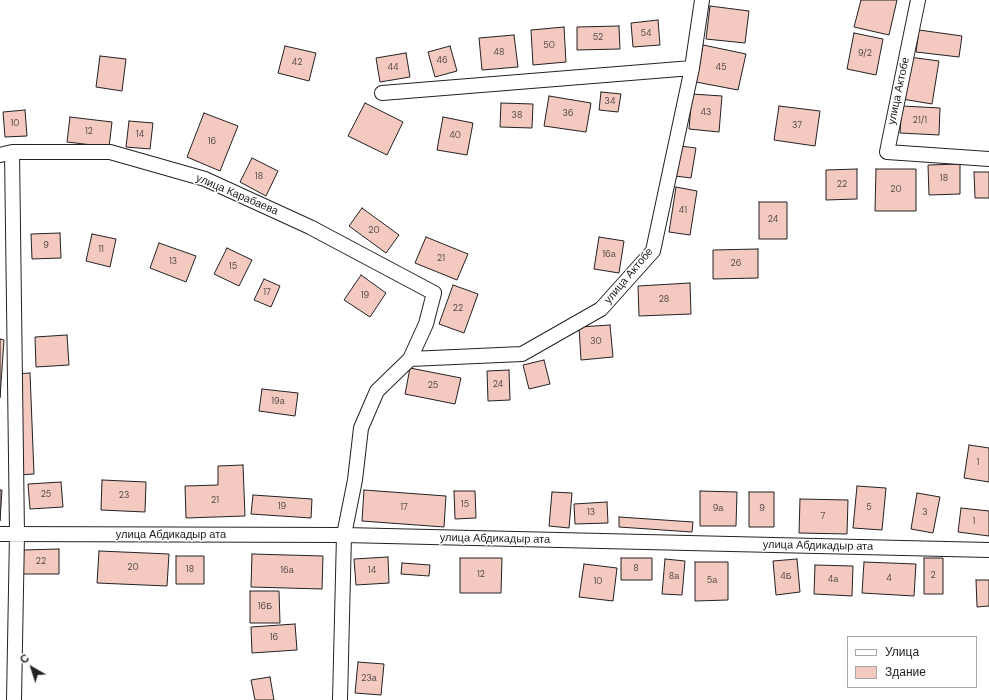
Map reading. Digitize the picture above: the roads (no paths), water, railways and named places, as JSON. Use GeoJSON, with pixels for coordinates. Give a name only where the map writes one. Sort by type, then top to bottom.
{"type":"FeatureCollection","features":[{"type":"Feature","properties":{"kind":"street","name":"улица Актобе"},"geometry":{"type":"LineString","coordinates":[[410,359],[522,354],[601,309],[653,250],[692,68],[702,0]]}},
{"type":"Feature","properties":{"kind":"street","name":"улица Актобе"},"geometry":{"type":"LineString","coordinates":[[918,0],[886,152],[989,159]]}},
{"type":"Feature","properties":{"kind":"street"},"geometry":{"type":"LineString","coordinates":[[382,93],[692,68]]}},
{"type":"Feature","properties":{"kind":"street","name":"улица Карабаева"},"geometry":{"type":"LineString","coordinates":[[6,153],[110,152],[205,179],[310,227],[434,293],[426,324],[410,359]]}},
{"type":"Feature","properties":{"kind":"street"},"geometry":{"type":"LineString","coordinates":[[6,153],[17,534],[14,700]]}},
{"type":"Feature","properties":{"kind":"street"},"geometry":{"type":"LineString","coordinates":[[340,700],[344,536],[355,480],[361,428],[377,391],[410,359]]}},
{"type":"Feature","properties":{"kind":"street","name":"улица Абдикадыр ата"},"geometry":{"type":"LineString","coordinates":[[0,534],[344,536],[989,550]]}}]}
